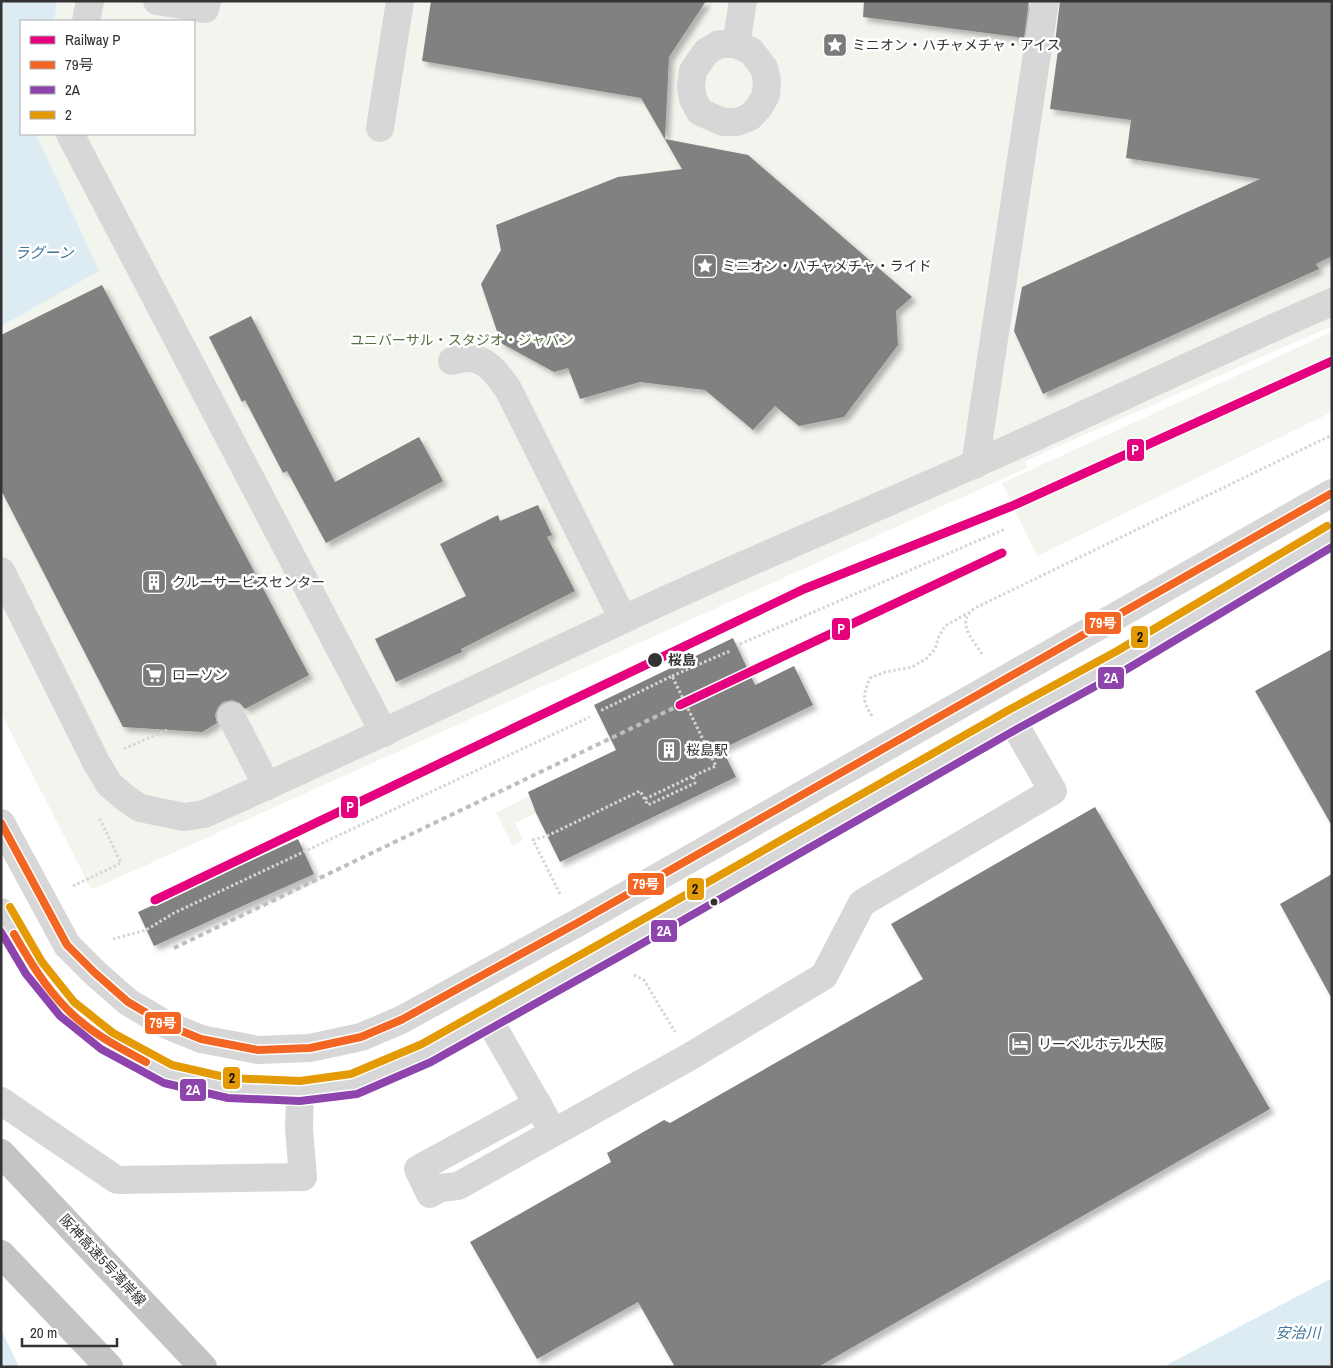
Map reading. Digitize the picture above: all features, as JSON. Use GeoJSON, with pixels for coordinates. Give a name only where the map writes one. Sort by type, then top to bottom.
{"type":"FeatureCollection","features":[{"type":"Feature","properties":{"kind":"highway","name":"阪神高速5号湾岸線"},"geometry":{"type":"LineString","coordinates":[[1,1153],[203,1367]]}},
{"type":"Feature","properties":{"kind":"highway"},"geometry":{"type":"LineString","coordinates":[[1,1254],[109,1367]]}},
{"type":"Feature","properties":{"kind":"street"},"geometry":{"type":"LineString","coordinates":[[86,20],[90,1]]}},
{"type":"Feature","properties":{"kind":"street"},"geometry":{"type":"LineString","coordinates":[[157,1],[205,8],[207,1]]}},
{"type":"Feature","properties":{"kind":"street"},"geometry":{"type":"LineString","coordinates":[[380,128],[400,1]]}},
{"type":"Feature","properties":{"kind":"street"},"geometry":{"type":"LineString","coordinates":[[736,44],[743,1]]}},
{"type":"Feature","properties":{"kind":"street"},"geometry":{"type":"LineString","coordinates":[[975,464],[1045,1]]}},
{"type":"Feature","properties":{"kind":"street"},"geometry":{"type":"LineString","coordinates":[[71,135],[384,733]]}},
{"type":"Feature","properties":{"kind":"street"},"geometry":{"type":"LineString","coordinates":[[1,571],[96,762],[109,784],[140,808],[184,817],[204,814],[384,733],[623,619],[763,555],[975,464],[1332,302]]}},
{"type":"Feature","properties":{"kind":"street"},"geometry":{"type":"LineString","coordinates":[[452,361],[468,358],[485,363],[495,370],[508,388],[623,619]]}},
{"type":"Feature","properties":{"kind":"street"},"geometry":{"type":"LineString","coordinates":[[1,823],[67,945],[128,1002],[167,1025],[201,1039],[258,1050],[310,1048],[361,1037],[401,1020],[592,915],[1332,493]]}},
{"type":"Feature","properties":{"kind":"street"},"geometry":{"type":"LineString","coordinates":[[1,912],[39,975],[67,1009],[107,1040],[168,1074],[228,1088],[300,1091],[354,1084],[426,1053],[617,946],[1012,720],[1122,660],[1332,535]]}},
{"type":"Feature","properties":{"kind":"street"},"geometry":{"type":"LineString","coordinates":[[231,716],[267,786]]}},
{"type":"Feature","properties":{"kind":"street"},"geometry":{"type":"LineString","coordinates":[[538,1104],[418,1169],[430,1194],[440,1188],[458,1186],[555,1133],[689,1057],[824,976],[862,903],[1053,791],[1012,720]]}},
{"type":"Feature","properties":{"kind":"street"},"geometry":{"type":"LineString","coordinates":[[488,1018],[555,1133]]}},
{"type":"Feature","properties":{"kind":"street"},"geometry":{"type":"LineString","coordinates":[[1,1101],[117,1180],[303,1177],[299,1129],[300,1091]]}},
{"type":"Feature","properties":{"kind":"path"},"geometry":{"type":"LineString","coordinates":[[872,716],[865,704],[865,690],[870,678],[886,672],[912,667],[928,658],[945,626],[1036,577],[1332,435]]}},
{"type":"Feature","properties":{"kind":"path"},"geometry":{"type":"LineString","coordinates":[[740,644],[1004,529]]}},
{"type":"Feature","properties":{"kind":"path"},"geometry":{"type":"LineString","coordinates":[[968,612],[965,619],[966,627],[982,654]]}},
{"type":"Feature","properties":{"kind":"path"},"geometry":{"type":"LineString","coordinates":[[600,711],[672,676],[730,651]]}},
{"type":"Feature","properties":{"kind":"path"},"geometry":{"type":"LineString","coordinates":[[645,799],[716,766],[672,676]]}},
{"type":"Feature","properties":{"kind":"path"},"geometry":{"type":"LineString","coordinates":[[113,939],[146,930],[174,913],[590,717]]}},
{"type":"Feature","properties":{"kind":"path"},"geometry":{"type":"LineString","coordinates":[[124,749],[167,730]]}},
{"type":"Feature","properties":{"kind":"path"},"geometry":{"type":"LineString","coordinates":[[560,894],[533,840],[547,836],[640,790],[648,805],[695,783],[693,776]]}},
{"type":"Feature","properties":{"kind":"path"},"geometry":{"type":"LineString","coordinates":[[73,886],[121,863],[97,814]]}},
{"type":"Feature","properties":{"kind":"path"},"geometry":{"type":"LineString","coordinates":[[634,974],[644,980],[675,1032]]}},
{"type":"Feature","properties":{"kind":"green space","name":"ユニバーサル・スタジオ・ジャパン"},"geometry":{"type":"Polygon","coordinates":[[[1,1],[1332,1],[1332,326],[1025,461],[1027,468],[93,889],[88,885],[1,713],[1,1]]]}},
{"type":"Feature","properties":{"kind":"green space"},"geometry":{"type":"Polygon","coordinates":[[[1332,332],[1332,412],[1037,556],[1002,483],[1332,332]]]}},
{"type":"Feature","properties":{"kind":"green space"},"geometry":{"type":"Polygon","coordinates":[[[529,796],[536,813],[515,823],[523,840],[513,846],[496,813],[529,796]]]}},
{"type":"Feature","properties":{"kind":"water","name":"ラグーン"},"geometry":{"type":"Polygon","coordinates":[[[1,1],[57,1],[54,20],[20,20],[20,135],[36,135],[99,271],[1,326],[1,1]]]}},
{"type":"Feature","properties":{"kind":"water","name":"安治川"},"geometry":{"type":"Polygon","coordinates":[[[1332,1278],[1332,1367],[1163,1367],[1332,1278]]]}},
{"type":"Feature","properties":{"kind":"water"},"geometry":{"type":"Polygon","coordinates":[[[1,1329],[19,1367],[1,1367],[1,1329]]]}},
{"type":"Feature","properties":{"kind":"building"},"geometry":{"type":"Polygon","coordinates":[[[431,1],[706,1],[669,57],[665,139],[748,155],[912,297],[896,311],[898,345],[844,417],[799,426],[775,406],[753,430],[705,390],[640,382],[580,399],[568,368],[554,372],[501,343],[481,284],[501,250],[496,225],[618,177],[682,169],[641,98],[422,61],[431,1]]]}},
{"type":"Feature","properties":{"kind":"building"},"geometry":{"type":"Polygon","coordinates":[[[864,1],[1029,1],[1024,38],[863,17],[864,1]]]}},
{"type":"Feature","properties":{"kind":"building"},"geometry":{"type":"Polygon","coordinates":[[[1060,1],[1332,1],[1332,256],[1316,264],[1319,269],[1043,394],[1014,331],[1022,287],[1260,179],[1126,158],[1131,120],[1050,109],[1059,43],[1055,43],[1060,1]]]}},
{"type":"Feature","properties":{"kind":"building","name":"クルーサービスセンター"},"geometry":{"type":"Polygon","coordinates":[[[102,285],[309,675],[245,709],[240,703],[232,700],[223,702],[218,707],[215,715],[217,723],[202,732],[123,727],[1,490],[1,335],[102,285]]]}},
{"type":"Feature","properties":{"kind":"building"},"geometry":{"type":"Polygon","coordinates":[[[251,316],[335,482],[419,437],[443,481],[326,543],[287,471],[283,473],[245,400],[242,402],[209,337],[251,316]]]}},
{"type":"Feature","properties":{"kind":"building"},"geometry":{"type":"Polygon","coordinates":[[[538,505],[552,535],[547,537],[575,591],[461,649],[462,652],[396,682],[375,639],[466,596],[440,544],[498,515],[500,521],[538,505]]]}},
{"type":"Feature","properties":{"kind":"building","name":"桜島駅"},"geometry":{"type":"Polygon","coordinates":[[[733,638],[755,685],[794,666],[813,705],[722,749],[736,777],[560,862],[528,792],[616,750],[594,705],[733,638]]]}},
{"type":"Feature","properties":{"kind":"building"},"geometry":{"type":"Polygon","coordinates":[[[1332,649],[1332,826],[1255,691],[1332,649]]]}},
{"type":"Feature","properties":{"kind":"building","name":"リーベルホテル大阪"},"geometry":{"type":"Polygon","coordinates":[[[1095,807],[1270,1109],[818,1367],[675,1367],[638,1302],[537,1359],[470,1242],[611,1162],[607,1153],[664,1120],[670,1123],[923,979],[891,924],[1095,807]]]}},
{"type":"Feature","properties":{"kind":"building"},"geometry":{"type":"Polygon","coordinates":[[[298,839],[314,874],[154,946],[138,912],[298,839]]]}},
{"type":"Feature","properties":{"kind":"building"},"geometry":{"type":"Polygon","coordinates":[[[1332,874],[1332,999],[1280,904],[1332,874]]]}},
{"type":"Feature","properties":{"kind":"railway"},"geometry":{"type":"LineString","coordinates":[[174,948],[680,705]]}},
{"type":"Feature","properties":{"kind":"rail line","name":"P"},"geometry":{"type":"LineString","coordinates":[[155,900],[804,589],[1012,506],[1332,361]]}},
{"type":"Feature","properties":{"kind":"rail line","name":"P"},"geometry":{"type":"LineString","coordinates":[[680,705],[1002,553]]}},
{"type":"Feature","properties":{"kind":"transit line","name":"79号"},"geometry":{"type":"LineString","coordinates":[[1,823],[67,945],[128,1002],[167,1025],[201,1039],[258,1050],[310,1048],[361,1037],[401,1020],[579,922],[1332,493]]}},
{"type":"Feature","properties":{"kind":"transit line","name":"2"},"geometry":{"type":"LineString","coordinates":[[10,907],[42,962],[74,1002],[113,1033],[172,1065],[229,1078],[300,1081],[351,1074],[422,1044],[1007,711],[1117,651],[1327,526]]}},
{"type":"Feature","properties":{"kind":"transit line","name":"2A"},"geometry":{"type":"LineString","coordinates":[[1,932],[26,974],[60,1016],[101,1049],[164,1083],[228,1098],[300,1101],[357,1094],[431,1062],[622,955],[1017,729],[1127,669],[1332,547]]}},
{"type":"Feature","properties":{"kind":"transit line","name":"79号"},"geometry":{"type":"LineString","coordinates":[[14,934],[45,982],[67,1009],[94,1032],[146,1062]]}},
{"type":"Feature","properties":{"kind":"place","name":"ミニオン・ハチャメチャ・アイス"},"geometry":{"type":"Point","coordinates":[835,45]}},
{"type":"Feature","properties":{"kind":"place","name":"ミニオン・ハチャメチャ・ライド"},"geometry":{"type":"Point","coordinates":[705,266]}},
{"type":"Feature","properties":{"kind":"place","name":"クルーサービスセンター"},"geometry":{"type":"Point","coordinates":[154,582]}},
{"type":"Feature","properties":{"kind":"place","name":"桜島"},"geometry":{"type":"Point","coordinates":[655,660]}},
{"type":"Feature","properties":{"kind":"place","name":"ローソン"},"geometry":{"type":"Point","coordinates":[154,675]}},
{"type":"Feature","properties":{"kind":"place","name":"桜島駅"},"geometry":{"type":"Point","coordinates":[669,750]}},
{"type":"Feature","properties":{"kind":"place","name":"リーベルホテル大阪"},"geometry":{"type":"Point","coordinates":[1020,1044]}}]}
